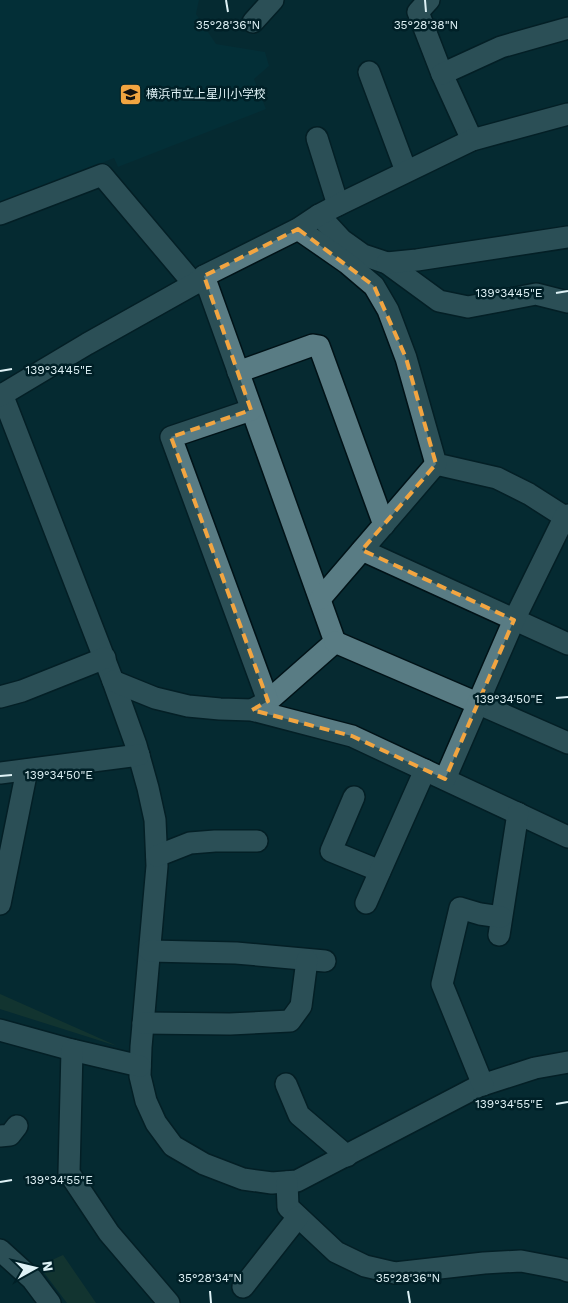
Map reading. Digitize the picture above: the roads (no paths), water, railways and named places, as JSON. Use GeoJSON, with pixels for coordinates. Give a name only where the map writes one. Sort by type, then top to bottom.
{"type":"FeatureCollection","features":[{"type":"Feature","properties":{"kind":"street"},"geometry":{"type":"LineString","coordinates":[[253,22],[273,0]]}},
{"type":"Feature","properties":{"kind":"street"},"geometry":{"type":"LineString","coordinates":[[429,0],[418,12],[442,74],[472,140]]}},
{"type":"Feature","properties":{"kind":"street"},"geometry":{"type":"LineString","coordinates":[[442,74],[501,47],[568,28]]}},
{"type":"Feature","properties":{"kind":"street"},"geometry":{"type":"LineString","coordinates":[[369,72],[406,171]]}},
{"type":"Feature","properties":{"kind":"street"},"geometry":{"type":"LineString","coordinates":[[568,114],[472,140],[406,171],[319,215],[298,229],[199,280],[1,395],[113,681],[148,788],[155,820],[157,866],[140,1076],[146,1101],[156,1123],[173,1146],[204,1164],[243,1179],[272,1183],[297,1181],[482,1085],[535,1068],[568,1062]]}},
{"type":"Feature","properties":{"kind":"street"},"geometry":{"type":"LineString","coordinates":[[317,138],[338,205]]}},
{"type":"Feature","properties":{"kind":"street"},"geometry":{"type":"LineString","coordinates":[[0,214],[102,175],[199,280],[238,372],[335,642],[568,744]]}},
{"type":"Feature","properties":{"kind":"street"},"geometry":{"type":"LineString","coordinates":[[319,215],[342,240],[363,255],[388,264],[440,301],[468,307],[536,294],[568,302]]}},
{"type":"Feature","properties":{"kind":"street"},"geometry":{"type":"LineString","coordinates":[[298,229],[348,263],[374,286],[388,310],[406,358],[436,464]]}},
{"type":"Feature","properties":{"kind":"street"},"geometry":{"type":"LineString","coordinates":[[388,264],[568,237]]}},
{"type":"Feature","properties":{"kind":"street"},"geometry":{"type":"LineString","coordinates":[[238,372],[312,345],[319,346],[384,525]]}},
{"type":"Feature","properties":{"kind":"street"},"geometry":{"type":"LineString","coordinates":[[251,410],[171,438],[260,706]]}},
{"type":"Feature","properties":{"kind":"street"},"geometry":{"type":"LineString","coordinates":[[436,464],[497,478],[567,516],[514,620],[444,779]]}},
{"type":"Feature","properties":{"kind":"street"},"geometry":{"type":"LineString","coordinates":[[320,599],[436,464]]}},
{"type":"Feature","properties":{"kind":"street"},"geometry":{"type":"LineString","coordinates":[[362,550],[568,644]]}},
{"type":"Feature","properties":{"kind":"street"},"geometry":{"type":"LineString","coordinates":[[260,706],[335,642]]}},
{"type":"Feature","properties":{"kind":"street"},"geometry":{"type":"LineString","coordinates":[[0,697],[22,691],[104,658]]}},
{"type":"Feature","properties":{"kind":"street"},"geometry":{"type":"LineString","coordinates":[[113,681],[155,698],[188,706],[220,710],[260,706],[352,736],[568,837]]}},
{"type":"Feature","properties":{"kind":"street"},"geometry":{"type":"LineString","coordinates":[[0,774],[138,755]]}},
{"type":"Feature","properties":{"kind":"street"},"geometry":{"type":"LineString","coordinates":[[0,904],[27,770]]}},
{"type":"Feature","properties":{"kind":"street"},"geometry":{"type":"LineString","coordinates":[[366,904],[425,770]]}},
{"type":"Feature","properties":{"kind":"street"},"geometry":{"type":"LineString","coordinates":[[354,797],[331,852],[380,872]]}},
{"type":"Feature","properties":{"kind":"street"},"geometry":{"type":"LineString","coordinates":[[482,1085],[442,984],[460,908],[480,914],[500,926],[518,813]]}},
{"type":"Feature","properties":{"kind":"street"},"geometry":{"type":"LineString","coordinates":[[157,856],[190,843],[257,841]]}},
{"type":"Feature","properties":{"kind":"street"},"geometry":{"type":"LineString","coordinates":[[143,1023],[230,1024],[290,1021],[301,1006],[316,961],[236,954],[150,951]]}},
{"type":"Feature","properties":{"kind":"street"},"geometry":{"type":"LineString","coordinates":[[0,1030],[140,1066]]}},
{"type":"Feature","properties":{"kind":"street"},"geometry":{"type":"LineString","coordinates":[[72,1050],[69,1173],[109,1234],[169,1303]]}},
{"type":"Feature","properties":{"kind":"street"},"geometry":{"type":"LineString","coordinates":[[286,1084],[299,1115],[347,1156]]}},
{"type":"Feature","properties":{"kind":"street"},"geometry":{"type":"LineString","coordinates":[[287,1182],[288,1207],[336,1252],[365,1266],[396,1273],[484,1263],[521,1262],[568,1271]]}},
{"type":"Feature","properties":{"kind":"street"},"geometry":{"type":"LineString","coordinates":[[242,1287],[298,1217]]}},
{"type":"Feature","properties":{"kind":"street"},"geometry":{"type":"LineString","coordinates":[[0,1250],[32,1278],[50,1303]]}},
{"type":"Feature","properties":{"kind":"place","name":"横浜市立上星川小学校"},"geometry":{"type":"Point","coordinates":[130,94]}}]}
